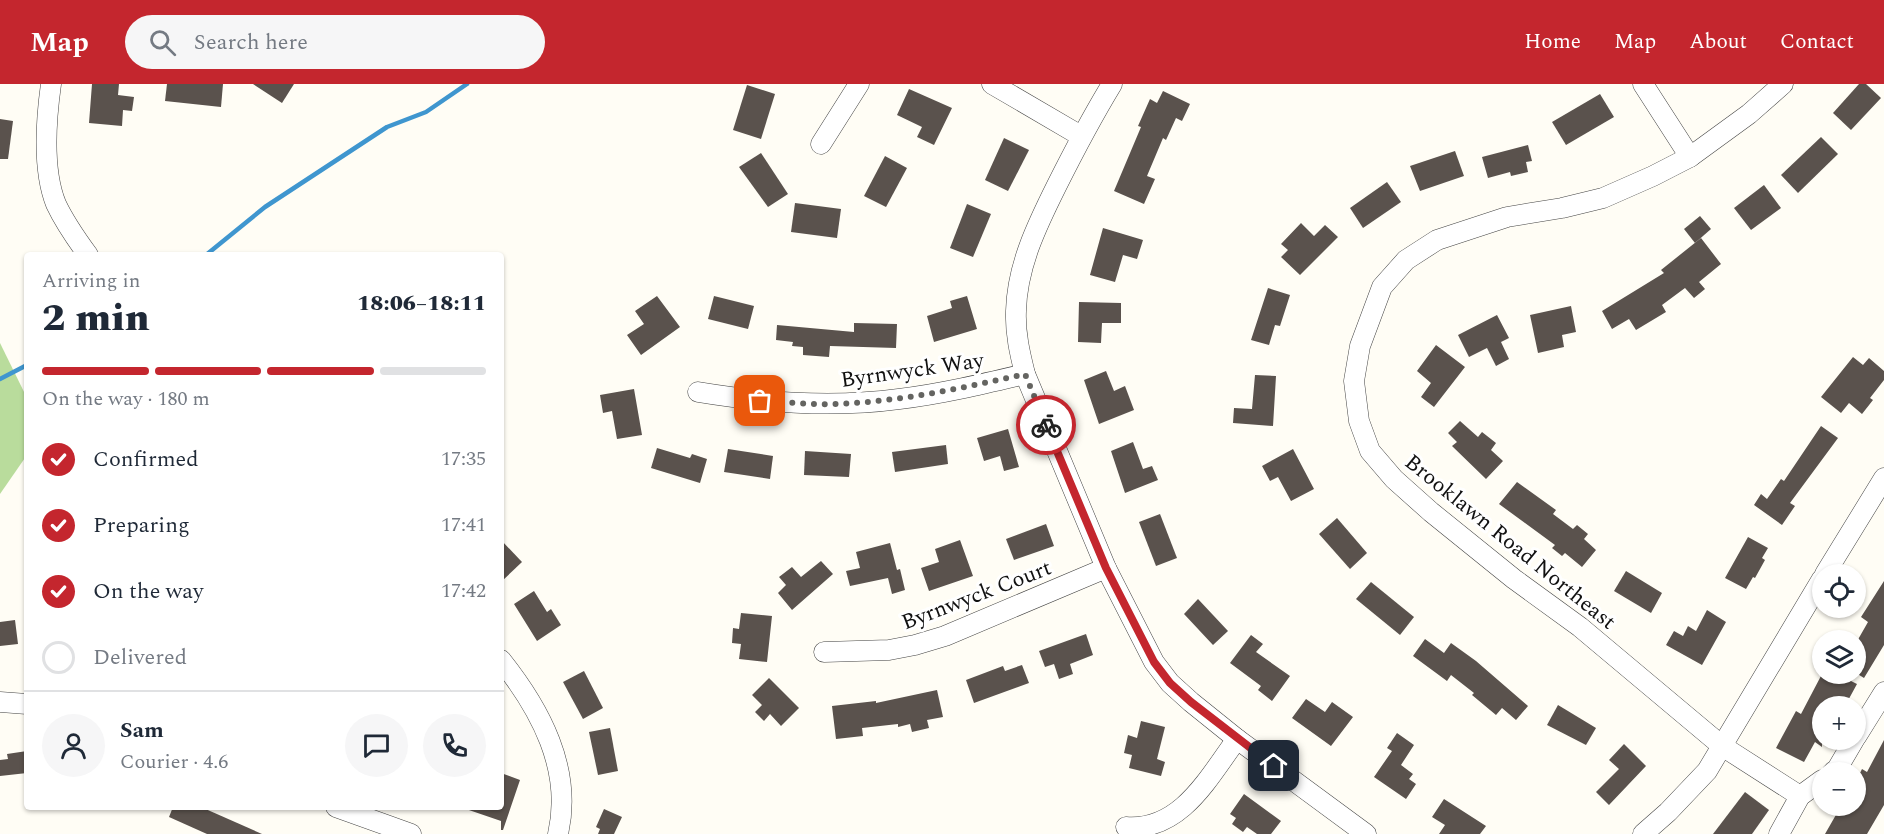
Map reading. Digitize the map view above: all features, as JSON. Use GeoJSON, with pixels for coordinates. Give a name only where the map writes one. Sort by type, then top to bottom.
{"type":"FeatureCollection","features":[{"type":"Feature","properties":{"kind":"street"},"geometry":{"type":"LineString","coordinates":[[51,84],[46,115],[48,169],[56,203],[86,252]]}},
{"type":"Feature","properties":{"kind":"street"},"geometry":{"type":"LineString","coordinates":[[821,144],[860,84]]}},
{"type":"Feature","properties":{"kind":"street"},"geometry":{"type":"LineString","coordinates":[[992,84],[1081,136]]}},
{"type":"Feature","properties":{"kind":"street"},"geometry":{"type":"LineString","coordinates":[[1112,84],[1081,136],[1037,226],[1027,253],[1019,282],[1016,310],[1018,343],[1025,374],[1106,568],[1154,662],[1170,683],[1237,740],[1366,834]]}},
{"type":"Feature","properties":{"kind":"street"},"geometry":{"type":"LineString","coordinates":[[1643,84],[1690,157]]}},
{"type":"Feature","properties":{"kind":"street","name":"Brooklawn Road Northeast"},"geometry":{"type":"LineString","coordinates":[[1784,84],[1749,114],[1690,157],[1603,198],[1562,208],[1507,217],[1437,240],[1406,260],[1382,287],[1360,346],[1354,381],[1359,421],[1370,451],[1394,479],[1505,571],[1580,627],[1722,746],[1800,796]]}},
{"type":"Feature","properties":{"kind":"street","name":"Byrnwyck Way"},"geometry":{"type":"LineString","coordinates":[[698,392],[742,400],[837,404],[897,400],[941,393],[1025,374]]}},
{"type":"Feature","properties":{"kind":"street"},"geometry":{"type":"LineString","coordinates":[[1831,564],[1884,478]]}},
{"type":"Feature","properties":{"kind":"street","name":"Byrnwyck Court"},"geometry":{"type":"LineString","coordinates":[[824,652],[889,650],[915,645],[945,636],[1106,568]]}},
{"type":"Feature","properties":{"kind":"street"},"geometry":{"type":"LineString","coordinates":[[1643,834],[1668,812],[1707,771],[1731,727],[1812,595]]}},
{"type":"Feature","properties":{"kind":"street"},"geometry":{"type":"LineString","coordinates":[[504,664],[540,718],[553,746],[562,796],[558,834]]}},
{"type":"Feature","properties":{"kind":"street"},"geometry":{"type":"LineString","coordinates":[[1866,721],[1884,692]]}},
{"type":"Feature","properties":{"kind":"street"},"geometry":{"type":"LineString","coordinates":[[0,702],[24,704]]}},
{"type":"Feature","properties":{"kind":"street"},"geometry":{"type":"LineString","coordinates":[[1126,827],[1139,828],[1155,825],[1179,811],[1198,792],[1237,740]]}},
{"type":"Feature","properties":{"kind":"street"},"geometry":{"type":"LineString","coordinates":[[1779,834],[1800,796],[1812,787]]}},
{"type":"Feature","properties":{"kind":"street"},"geometry":{"type":"LineString","coordinates":[[344,810],[411,834]]}},
{"type":"Feature","properties":{"kind":"green space"},"geometry":{"type":"Polygon","coordinates":[[[0,343],[24,392],[24,459],[0,494],[0,343]]]}},
{"type":"Feature","properties":{"kind":"building"},"geometry":{"type":"Polygon","coordinates":[[[92,84],[119,84],[118,95],[134,97],[132,111],[123,110],[122,126],[89,123],[92,84]]]}},
{"type":"Feature","properties":{"kind":"building"},"geometry":{"type":"Polygon","coordinates":[[[167,84],[223,84],[221,107],[165,101],[167,84]]]}},
{"type":"Feature","properties":{"kind":"building"},"geometry":{"type":"Polygon","coordinates":[[[253,84],[294,84],[282,103],[253,84]]]}},
{"type":"Feature","properties":{"kind":"building"},"geometry":{"type":"Polygon","coordinates":[[[1859,84],[1866,84],[1881,98],[1851,130],[1833,113],[1859,84]]]}},
{"type":"Feature","properties":{"kind":"building"},"geometry":{"type":"Polygon","coordinates":[[[747,85],[775,94],[761,139],[733,130],[747,85]]]}},
{"type":"Feature","properties":{"kind":"building"},"geometry":{"type":"Polygon","coordinates":[[[909,89],[952,108],[934,145],[917,137],[922,127],[897,115],[909,89]]]}},
{"type":"Feature","properties":{"kind":"building"},"geometry":{"type":"Polygon","coordinates":[[[1163,91],[1190,104],[1182,121],[1176,118],[1166,140],[1163,138],[1147,176],[1155,179],[1144,204],[1114,191],[1141,127],[1138,126],[1150,99],[1157,103],[1163,91]]]}},
{"type":"Feature","properties":{"kind":"building"},"geometry":{"type":"Polygon","coordinates":[[[1600,94],[1614,117],[1566,145],[1552,122],[1600,94]]]}},
{"type":"Feature","properties":{"kind":"building"},"geometry":{"type":"Polygon","coordinates":[[[0,119],[13,121],[8,159],[0,159],[0,119]]]}},
{"type":"Feature","properties":{"kind":"building"},"geometry":{"type":"Polygon","coordinates":[[[1821,137],[1838,154],[1798,193],[1781,175],[1821,137]]]}},
{"type":"Feature","properties":{"kind":"building"},"geometry":{"type":"Polygon","coordinates":[[[1004,138],[1029,150],[1008,191],[985,180],[1004,138]]]}},
{"type":"Feature","properties":{"kind":"building"},"geometry":{"type":"Polygon","coordinates":[[[1528,145],[1532,161],[1526,162],[1528,172],[1511,176],[1510,172],[1488,178],[1482,157],[1528,145]]]}},
{"type":"Feature","properties":{"kind":"building"},"geometry":{"type":"Polygon","coordinates":[[[1455,151],[1464,176],[1420,191],[1410,166],[1455,151]]]}},
{"type":"Feature","properties":{"kind":"building"},"geometry":{"type":"Polygon","coordinates":[[[761,153],[788,194],[768,207],[739,167],[761,153]]]}},
{"type":"Feature","properties":{"kind":"building"},"geometry":{"type":"Polygon","coordinates":[[[885,156],[907,168],[886,207],[864,196],[885,156]]]}},
{"type":"Feature","properties":{"kind":"building"},"geometry":{"type":"Polygon","coordinates":[[[1387,182],[1401,202],[1363,228],[1350,208],[1387,182]]]}},
{"type":"Feature","properties":{"kind":"building"},"geometry":{"type":"Polygon","coordinates":[[[1764,185],[1781,208],[1751,230],[1734,208],[1764,185]]]}},
{"type":"Feature","properties":{"kind":"building"},"geometry":{"type":"Polygon","coordinates":[[[795,203],[841,209],[837,238],[791,232],[795,203]]]}},
{"type":"Feature","properties":{"kind":"building"},"geometry":{"type":"Polygon","coordinates":[[[967,204],[991,214],[973,257],[950,248],[967,204]]]}},
{"type":"Feature","properties":{"kind":"building"},"geometry":{"type":"Polygon","coordinates":[[[1700,216],[1711,229],[1695,243],[1684,229],[1700,216]]]}},
{"type":"Feature","properties":{"kind":"building"},"geometry":{"type":"Polygon","coordinates":[[[1301,223],[1314,236],[1325,225],[1338,237],[1300,275],[1281,257],[1288,250],[1281,244],[1301,223]]]}},
{"type":"Feature","properties":{"kind":"building"},"geometry":{"type":"Polygon","coordinates":[[[1103,228],[1143,240],[1137,259],[1123,255],[1115,282],[1090,275],[1103,228]]]}},
{"type":"Feature","properties":{"kind":"building"},"geometry":{"type":"Polygon","coordinates":[[[1701,238],[1721,264],[1699,282],[1705,289],[1694,298],[1685,288],[1662,305],[1666,312],[1636,330],[1629,319],[1612,329],[1602,311],[1664,273],[1661,270],[1701,238]]]}},
{"type":"Feature","properties":{"kind":"building"},"geometry":{"type":"Polygon","coordinates":[[[1268,288],[1290,295],[1280,326],[1275,325],[1269,345],[1251,340],[1268,288]]]}},
{"type":"Feature","properties":{"kind":"building"},"geometry":{"type":"Polygon","coordinates":[[[657,296],[680,327],[641,355],[627,335],[644,324],[635,311],[657,296]]]}},
{"type":"Feature","properties":{"kind":"building"},"geometry":{"type":"Polygon","coordinates":[[[714,296],[754,306],[748,329],[708,319],[714,296]]]}},
{"type":"Feature","properties":{"kind":"building"},"geometry":{"type":"Polygon","coordinates":[[[967,296],[977,329],[934,342],[927,316],[952,308],[950,301],[967,296]]]}},
{"type":"Feature","properties":{"kind":"building"},"geometry":{"type":"Polygon","coordinates":[[[1079,302],[1121,303],[1121,323],[1102,323],[1101,343],[1078,342],[1079,302]]]}},
{"type":"Feature","properties":{"kind":"building"},"geometry":{"type":"Polygon","coordinates":[[[1571,306],[1576,332],[1562,335],[1564,347],[1538,353],[1530,315],[1571,306]]]}},
{"type":"Feature","properties":{"kind":"building"},"geometry":{"type":"Polygon","coordinates":[[[1497,315],[1509,338],[1501,342],[1509,359],[1496,366],[1487,348],[1469,357],[1458,335],[1497,315]]]}},
{"type":"Feature","properties":{"kind":"building"},"geometry":{"type":"Polygon","coordinates":[[[854,323],[897,324],[896,348],[830,346],[829,357],[803,355],[803,347],[792,346],[793,342],[776,340],[777,325],[854,332],[854,323]]]}},
{"type":"Feature","properties":{"kind":"building"},"geometry":{"type":"Polygon","coordinates":[[[1436,345],[1465,367],[1434,407],[1421,397],[1431,383],[1417,371],[1436,345]]]}},
{"type":"Feature","properties":{"kind":"building"},"geometry":{"type":"Polygon","coordinates":[[[1853,357],[1863,365],[1869,358],[1884,371],[1884,380],[1870,398],[1873,400],[1862,414],[1849,403],[1841,413],[1821,397],[1853,357]]]}},
{"type":"Feature","properties":{"kind":"building"},"geometry":{"type":"Polygon","coordinates":[[[1106,371],[1114,391],[1125,386],[1134,410],[1099,424],[1084,380],[1106,371]]]}},
{"type":"Feature","properties":{"kind":"building"},"geometry":{"type":"Polygon","coordinates":[[[1255,375],[1276,376],[1273,426],[1233,423],[1234,408],[1252,409],[1255,375]]]}},
{"type":"Feature","properties":{"kind":"building"},"geometry":{"type":"Polygon","coordinates":[[[634,389],[642,435],[617,439],[612,411],[603,413],[600,395],[634,389]]]}},
{"type":"Feature","properties":{"kind":"building"},"geometry":{"type":"Polygon","coordinates":[[[1460,421],[1478,437],[1482,432],[1496,443],[1491,450],[1503,461],[1486,479],[1452,446],[1457,442],[1448,433],[1460,421]]]}},
{"type":"Feature","properties":{"kind":"building"},"geometry":{"type":"Polygon","coordinates":[[[1821,426],[1838,438],[1790,503],[1795,506],[1782,525],[1754,505],[1761,494],[1767,499],[1781,479],[1784,481],[1821,426]]]}},
{"type":"Feature","properties":{"kind":"building"},"geometry":{"type":"Polygon","coordinates":[[[1008,429],[1019,467],[1004,471],[1000,456],[984,461],[977,438],[1008,429]]]}},
{"type":"Feature","properties":{"kind":"building"},"geometry":{"type":"Polygon","coordinates":[[[1133,442],[1143,469],[1152,466],[1158,480],[1125,493],[1111,451],[1133,442]]]}},
{"type":"Feature","properties":{"kind":"building"},"geometry":{"type":"Polygon","coordinates":[[[946,445],[948,464],[895,472],[892,452],[946,445]]]}},
{"type":"Feature","properties":{"kind":"building"},"geometry":{"type":"Polygon","coordinates":[[[657,448],[690,458],[692,454],[707,459],[700,483],[651,468],[657,448]]]}},
{"type":"Feature","properties":{"kind":"building"},"geometry":{"type":"Polygon","coordinates":[[[728,449],[773,456],[770,479],[724,472],[728,449]]]}},
{"type":"Feature","properties":{"kind":"building"},"geometry":{"type":"Polygon","coordinates":[[[1293,449],[1314,489],[1291,501],[1278,477],[1270,481],[1262,466],[1293,449]]]}},
{"type":"Feature","properties":{"kind":"building"},"geometry":{"type":"Polygon","coordinates":[[[805,451],[851,454],[849,477],[804,475],[805,451]]]}},
{"type":"Feature","properties":{"kind":"building"},"geometry":{"type":"Polygon","coordinates":[[[1517,482],[1556,510],[1553,514],[1573,529],[1577,525],[1588,534],[1584,539],[1596,550],[1582,567],[1565,553],[1562,556],[1552,548],[1555,545],[1499,504],[1517,482]]]}},
{"type":"Feature","properties":{"kind":"building"},"geometry":{"type":"Polygon","coordinates":[[[1160,514],[1177,558],[1156,566],[1139,522],[1160,514]]]}},
{"type":"Feature","properties":{"kind":"building"},"geometry":{"type":"Polygon","coordinates":[[[1337,518],[1367,553],[1350,569],[1319,534],[1337,518]]]}},
{"type":"Feature","properties":{"kind":"building"},"geometry":{"type":"Polygon","coordinates":[[[1046,524],[1054,546],[1014,560],[1006,539],[1046,524]]]}},
{"type":"Feature","properties":{"kind":"building"},"geometry":{"type":"Polygon","coordinates":[[[1748,537],[1768,548],[1762,558],[1765,560],[1746,589],[1725,578],[1748,537]]]}},
{"type":"Feature","properties":{"kind":"building"},"geometry":{"type":"Polygon","coordinates":[[[960,540],[973,576],[929,591],[921,568],[939,562],[935,549],[960,540]]]}},
{"type":"Feature","properties":{"kind":"building"},"geometry":{"type":"Polygon","coordinates":[[[504,543],[522,562],[504,579],[504,543]]]}},
{"type":"Feature","properties":{"kind":"building"},"geometry":{"type":"Polygon","coordinates":[[[890,543],[905,590],[892,594],[888,578],[850,586],[846,571],[860,568],[856,552],[890,543]]]}},
{"type":"Feature","properties":{"kind":"building"},"geometry":{"type":"Polygon","coordinates":[[[821,561],[833,574],[792,610],[778,593],[786,585],[779,577],[792,567],[801,577],[821,561]]]}},
{"type":"Feature","properties":{"kind":"building"},"geometry":{"type":"Polygon","coordinates":[[[1626,571],[1662,593],[1651,613],[1614,591],[1626,571]]]}},
{"type":"Feature","properties":{"kind":"building"},"geometry":{"type":"Polygon","coordinates":[[[1884,581],[1884,645],[1866,675],[1866,630],[1863,630],[1868,622],[1862,618],[1866,618],[1866,609],[1884,581]]]}},
{"type":"Feature","properties":{"kind":"building"},"geometry":{"type":"Polygon","coordinates":[[[1371,582],[1414,617],[1400,635],[1356,599],[1371,582]]]}},
{"type":"Feature","properties":{"kind":"building"},"geometry":{"type":"Polygon","coordinates":[[[534,591],[547,612],[551,609],[561,625],[537,641],[514,604],[534,591]]]}},
{"type":"Feature","properties":{"kind":"building"},"geometry":{"type":"Polygon","coordinates":[[[1198,599],[1228,631],[1213,645],[1184,614],[1198,599]]]}},
{"type":"Feature","properties":{"kind":"building"},"geometry":{"type":"Polygon","coordinates":[[[1707,610],[1726,622],[1702,665],[1666,645],[1674,631],[1683,636],[1688,626],[1696,631],[1707,610]]]}},
{"type":"Feature","properties":{"kind":"building"},"geometry":{"type":"Polygon","coordinates":[[[741,613],[772,616],[767,662],[739,659],[741,644],[732,643],[733,628],[739,629],[741,613]]]}},
{"type":"Feature","properties":{"kind":"building"},"geometry":{"type":"Polygon","coordinates":[[[15,620],[18,644],[0,646],[0,622],[15,620]]]}},
{"type":"Feature","properties":{"kind":"building"},"geometry":{"type":"Polygon","coordinates":[[[1086,634],[1093,655],[1070,664],[1073,674],[1059,679],[1054,664],[1045,667],[1039,651],[1086,634]]]}},
{"type":"Feature","properties":{"kind":"building"},"geometry":{"type":"Polygon","coordinates":[[[1251,635],[1263,644],[1256,652],[1290,676],[1272,701],[1258,690],[1261,686],[1230,663],[1251,635]]]}},
{"type":"Feature","properties":{"kind":"building"},"geometry":{"type":"Polygon","coordinates":[[[1425,639],[1444,653],[1451,643],[1476,661],[1528,706],[1516,720],[1502,708],[1496,715],[1472,695],[1474,693],[1451,675],[1447,681],[1413,656],[1425,639]]]}},
{"type":"Feature","properties":{"kind":"building"},"geometry":{"type":"Polygon","coordinates":[[[1022,665],[1029,683],[974,703],[966,680],[1003,666],[1005,671],[1022,665]]]}},
{"type":"Feature","properties":{"kind":"building"},"geometry":{"type":"Polygon","coordinates":[[[584,671],[603,708],[583,719],[563,682],[584,671]]]}},
{"type":"Feature","properties":{"kind":"building"},"geometry":{"type":"Polygon","coordinates":[[[769,678],[799,708],[781,726],[770,714],[764,721],[755,712],[762,705],[752,695],[769,678]]]}},
{"type":"Feature","properties":{"kind":"building"},"geometry":{"type":"Polygon","coordinates":[[[1817,684],[1857,684],[1850,696],[1812,696],[1812,747],[1804,762],[1776,748],[1796,711],[1801,714],[1817,684]]]}},
{"type":"Feature","properties":{"kind":"building"},"geometry":{"type":"Polygon","coordinates":[[[937,690],[943,717],[927,720],[929,728],[912,732],[910,724],[898,727],[898,724],[862,728],[863,736],[836,739],[832,706],[876,701],[876,703],[937,690]]]}},
{"type":"Feature","properties":{"kind":"building"},"geometry":{"type":"Polygon","coordinates":[[[1306,699],[1325,712],[1332,702],[1353,717],[1331,746],[1292,718],[1306,699]]]}},
{"type":"Feature","properties":{"kind":"building"},"geometry":{"type":"Polygon","coordinates":[[[1558,705],[1596,728],[1586,745],[1547,725],[1558,705]]]}},
{"type":"Feature","properties":{"kind":"building"},"geometry":{"type":"Polygon","coordinates":[[[1141,721],[1165,727],[1157,759],[1165,762],[1161,776],[1129,768],[1132,755],[1124,753],[1128,735],[1137,738],[1141,721]]]}},
{"type":"Feature","properties":{"kind":"building"},"geometry":{"type":"Polygon","coordinates":[[[610,728],[618,771],[598,775],[589,732],[610,728]]]}},
{"type":"Feature","properties":{"kind":"building"},"geometry":{"type":"Polygon","coordinates":[[[1397,733],[1414,745],[1401,765],[1413,774],[1409,779],[1416,784],[1406,799],[1374,777],[1392,751],[1387,748],[1397,733]]]}},
{"type":"Feature","properties":{"kind":"building"},"geometry":{"type":"Polygon","coordinates":[[[1884,740],[1884,805],[1867,834],[1825,834],[1835,816],[1866,816],[1867,772],[1884,740]]]}},
{"type":"Feature","properties":{"kind":"building"},"geometry":{"type":"Polygon","coordinates":[[[1624,744],[1646,766],[1609,805],[1596,792],[1619,769],[1609,760],[1624,744]]]}},
{"type":"Feature","properties":{"kind":"building"},"geometry":{"type":"Polygon","coordinates":[[[24,751],[24,773],[0,776],[0,760],[8,759],[7,754],[24,751]]]}},
{"type":"Feature","properties":{"kind":"building"},"geometry":{"type":"Polygon","coordinates":[[[504,774],[520,780],[503,830],[501,830],[501,821],[469,810],[504,810],[504,774]]]}},
{"type":"Feature","properties":{"kind":"building"},"geometry":{"type":"Polygon","coordinates":[[[1745,792],[1769,810],[1752,834],[1713,834],[1745,792]]]}},
{"type":"Feature","properties":{"kind":"building"},"geometry":{"type":"Polygon","coordinates":[[[1244,794],[1281,821],[1271,834],[1257,834],[1247,827],[1243,832],[1232,824],[1236,818],[1230,814],[1244,794]]]}},
{"type":"Feature","properties":{"kind":"building"},"geometry":{"type":"Polygon","coordinates":[[[1444,799],[1486,826],[1480,834],[1439,834],[1445,825],[1432,817],[1444,799]]]}},
{"type":"Feature","properties":{"kind":"building"},"geometry":{"type":"Polygon","coordinates":[[[604,809],[622,817],[614,834],[598,834],[600,829],[596,827],[604,809]]]}},
{"type":"Feature","properties":{"kind":"building"},"geometry":{"type":"Polygon","coordinates":[[[172,810],[208,810],[262,834],[207,834],[169,817],[172,810]]]}},
{"type":"Feature","properties":{"kind":"waterway"},"geometry":{"type":"LineString","coordinates":[[210,252],[265,207],[387,127],[426,112],[467,84]]}},
{"type":"Feature","properties":{"kind":"waterway"},"geometry":{"type":"LineString","coordinates":[[0,379],[24,367]]}},
{"type":"Feature","properties":{"kind":"way so far"},"geometry":{"type":"LineString","coordinates":[[760,401],[837,404],[897,400],[941,393],[1025,374],[1046,425]]}},
{"type":"Feature","properties":{"kind":"route"},"geometry":{"type":"LineString","coordinates":[[1046,425],[1106,568],[1154,662],[1170,683],[1191,702],[1237,740],[1274,766]]}}]}
